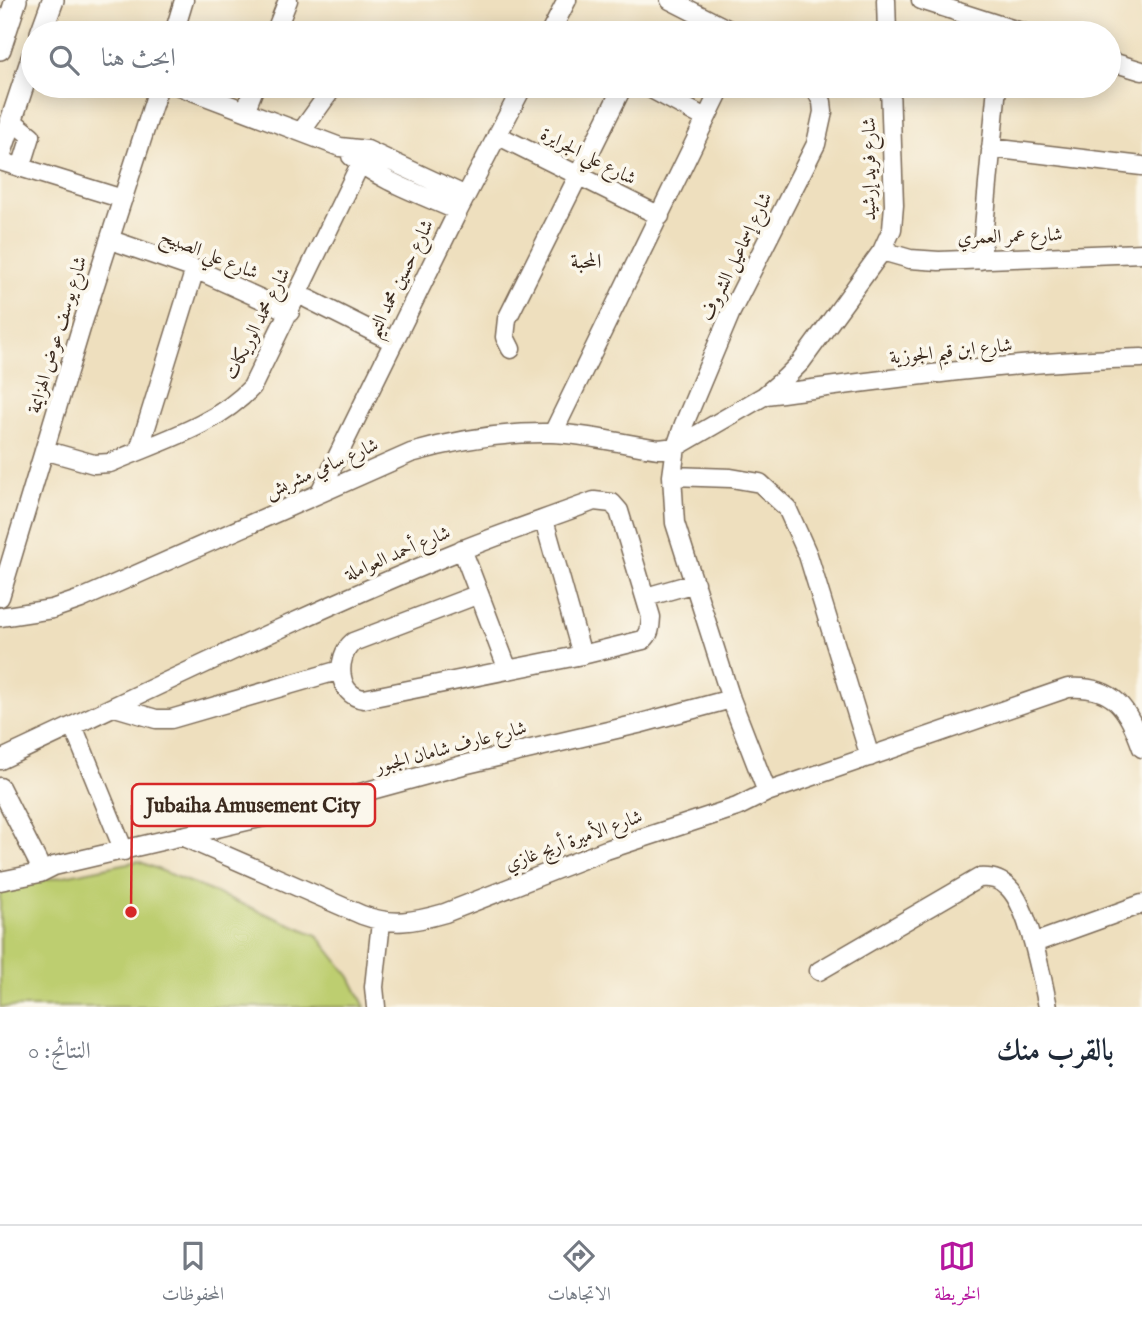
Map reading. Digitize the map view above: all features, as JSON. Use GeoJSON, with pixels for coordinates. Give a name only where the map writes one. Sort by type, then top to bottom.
{"type":"FeatureCollection","features":[{"type":"Feature","properties":{"kind":"main road"},"geometry":{"type":"LineString","coordinates":[[0,49],[16,0]]}},
{"type":"Feature","properties":{"kind":"main road"},"geometry":{"type":"LineString","coordinates":[[45,21],[52,0]]}},
{"type":"Feature","properties":{"kind":"main road"},"geometry":{"type":"LineString","coordinates":[[0,155],[21,90]]}},
{"type":"Feature","properties":{"kind":"street"},"geometry":{"type":"LineString","coordinates":[[178,21],[184,0]]}},
{"type":"Feature","properties":{"kind":"street"},"geometry":{"type":"LineString","coordinates":[[280,21],[288,0]]}},
{"type":"Feature","properties":{"kind":"street"},"geometry":{"type":"LineString","coordinates":[[556,21],[567,0]]}},
{"type":"Feature","properties":{"kind":"street"},"geometry":{"type":"LineString","coordinates":[[886,0],[887,21]]}},
{"type":"Feature","properties":{"kind":"street"},"geometry":{"type":"LineString","coordinates":[[921,0],[978,21]]}},
{"type":"Feature","properties":{"kind":"street"},"geometry":{"type":"LineString","coordinates":[[674,1],[712,21]]}},
{"type":"Feature","properties":{"kind":"street"},"geometry":{"type":"LineString","coordinates":[[1121,65],[1142,71]]}},
{"type":"Feature","properties":{"kind":"street","name":"شارع يوسف عوض الهزايمة"},"geometry":{"type":"LineString","coordinates":[[0,597],[82,325],[155,98]]}},
{"type":"Feature","properties":{"kind":"street"},"geometry":{"type":"LineString","coordinates":[[214,98],[340,147],[462,204]]}},
{"type":"Feature","properties":{"kind":"street"},"geometry":{"type":"LineString","coordinates":[[246,109],[250,98]]}},
{"type":"Feature","properties":{"kind":"street"},"geometry":{"type":"LineString","coordinates":[[302,132],[326,98]]}},
{"type":"Feature","properties":{"kind":"street","name":"شارع حسين محمد التيم"},"geometry":{"type":"LineString","coordinates":[[320,492],[517,98]]}},
{"type":"Feature","properties":{"kind":"street"},"geometry":{"type":"LineString","coordinates":[[511,349],[505,330],[507,319],[617,98]]}},
{"type":"Feature","properties":{"kind":"street"},"geometry":{"type":"LineString","coordinates":[[668,98],[705,118]]}},
{"type":"Feature","properties":{"kind":"street"},"geometry":{"type":"LineString","coordinates":[[553,433],[716,98]]}},
{"type":"Feature","properties":{"kind":"street","name":"شارع إسماعيل الشروف"},"geometry":{"type":"LineString","coordinates":[[676,447],[732,312],[816,144],[823,112],[820,98]]}},
{"type":"Feature","properties":{"kind":"street","name":"شارع فريد إرشيد"},"geometry":{"type":"LineString","coordinates":[[764,396],[801,362],[881,251],[891,229],[894,178],[891,98]]}},
{"type":"Feature","properties":{"kind":"street"},"geometry":{"type":"LineString","coordinates":[[981,260],[996,98]]}},
{"type":"Feature","properties":{"kind":"street"},"geometry":{"type":"LineString","coordinates":[[11,120],[31,136],[21,168]]}},
{"type":"Feature","properties":{"kind":"street","name":"شارع علي الجرايرة"},"geometry":{"type":"LineString","coordinates":[[497,135],[660,216]]}},
{"type":"Feature","properties":{"kind":"street"},"geometry":{"type":"LineString","coordinates":[[991,148],[1142,166]]}},
{"type":"Feature","properties":{"kind":"street","name":"شارع محمد الوريكات"},"geometry":{"type":"LineString","coordinates":[[44,450],[94,464],[110,463],[215,417],[239,402],[252,387],[290,312],[363,157]]}},
{"type":"Feature","properties":{"kind":"street"},"geometry":{"type":"LineString","coordinates":[[0,161],[123,200]]}},
{"type":"Feature","properties":{"kind":"street","name":"شارع علي الصبيح"},"geometry":{"type":"LineString","coordinates":[[111,240],[195,269],[290,312]]}},
{"type":"Feature","properties":{"kind":"street","name":"شارع عمر العمري"},"geometry":{"type":"LineString","coordinates":[[881,251],[925,261],[1142,253]]}},
{"type":"Feature","properties":{"kind":"street"},"geometry":{"type":"LineString","coordinates":[[139,450],[195,269]]}},
{"type":"Feature","properties":{"kind":"street"},"geometry":{"type":"LineString","coordinates":[[308,299],[394,342]]}},
{"type":"Feature","properties":{"kind":"street","name":"شارع ابن قيم الجوزية"},"geometry":{"type":"LineString","coordinates":[[764,396],[867,382],[1033,365],[1142,358]]}},
{"type":"Feature","properties":{"kind":"street"},"geometry":{"type":"LineString","coordinates":[[764,396],[676,447],[673,476],[675,523],[731,699],[767,792]]}},
{"type":"Feature","properties":{"kind":"street","name":"شارع سامي مشربش"},"geometry":{"type":"LineString","coordinates":[[0,617],[52,609],[81,599],[320,492],[411,453],[444,443],[513,434],[553,433],[659,449],[676,447]]}},
{"type":"Feature","properties":{"kind":"street"},"geometry":{"type":"LineString","coordinates":[[673,476],[731,478],[760,483],[775,494],[787,508],[808,555],[870,758]]}},
{"type":"Feature","properties":{"kind":"street","name":"شارع أحمد العواملة"},"geometry":{"type":"LineString","coordinates":[[0,760],[307,616],[462,550],[594,501],[612,503],[619,511],[651,617],[649,635],[633,643],[582,655],[364,699],[352,694],[340,670]]}},
{"type":"Feature","properties":{"kind":"street"},"geometry":{"type":"LineString","coordinates":[[544,520],[582,655]]}},
{"type":"Feature","properties":{"kind":"street"},"geometry":{"type":"LineString","coordinates":[[462,550],[508,670]]}},
{"type":"Feature","properties":{"kind":"street"},"geometry":{"type":"LineString","coordinates":[[646,597],[695,583]]}},
{"type":"Feature","properties":{"kind":"street"},"geometry":{"type":"LineString","coordinates":[[115,707],[156,719],[171,719],[340,670],[345,652],[353,642],[479,594]]}},
{"type":"Feature","properties":{"kind":"street","name":"شارع الأميرة أريج غازي"},"geometry":{"type":"LineString","coordinates":[[181,836],[381,922],[420,920],[445,914],[606,850],[737,807],[767,792],[1068,688],[1086,687],[1103,692],[1120,704],[1132,721],[1142,748]]}},
{"type":"Feature","properties":{"kind":"street","name":"شارع عارف شامان الجبور"},"geometry":{"type":"LineString","coordinates":[[181,836],[320,804],[463,765],[731,699]]}},
{"type":"Feature","properties":{"kind":"street"},"geometry":{"type":"LineString","coordinates":[[73,726],[124,851]]}},
{"type":"Feature","properties":{"kind":"street"},"geometry":{"type":"LineString","coordinates":[[0,787],[44,867]]}},
{"type":"Feature","properties":{"kind":"street"},"geometry":{"type":"LineString","coordinates":[[0,881],[44,867],[181,836]]}},
{"type":"Feature","properties":{"kind":"street"},"geometry":{"type":"LineString","coordinates":[[0,869],[44,867]]}},
{"type":"Feature","properties":{"kind":"street"},"geometry":{"type":"LineString","coordinates":[[819,971],[979,878],[991,877],[1000,881],[1015,895],[1034,943],[1048,1007]]}},
{"type":"Feature","properties":{"kind":"street"},"geometry":{"type":"LineString","coordinates":[[1034,943],[1142,904]]}},
{"type":"Feature","properties":{"kind":"street"},"geometry":{"type":"LineString","coordinates":[[376,1007],[374,987],[381,922]]}},
{"type":"Feature","properties":{"kind":"green space"},"geometry":{"type":"Polygon","coordinates":[[[138,861],[317,935],[350,977],[365,1007],[0,1007],[0,889],[138,861]]]}},
{"type":"Feature","properties":{"kind":"place","name":"Jubaiha Amusement City"},"geometry":{"type":"Point","coordinates":[131,912]}},
{"type":"Feature","properties":{"kind":"district","name":"المحبة"},"geometry":{"type":"Point","coordinates":[586,262]}}]}
